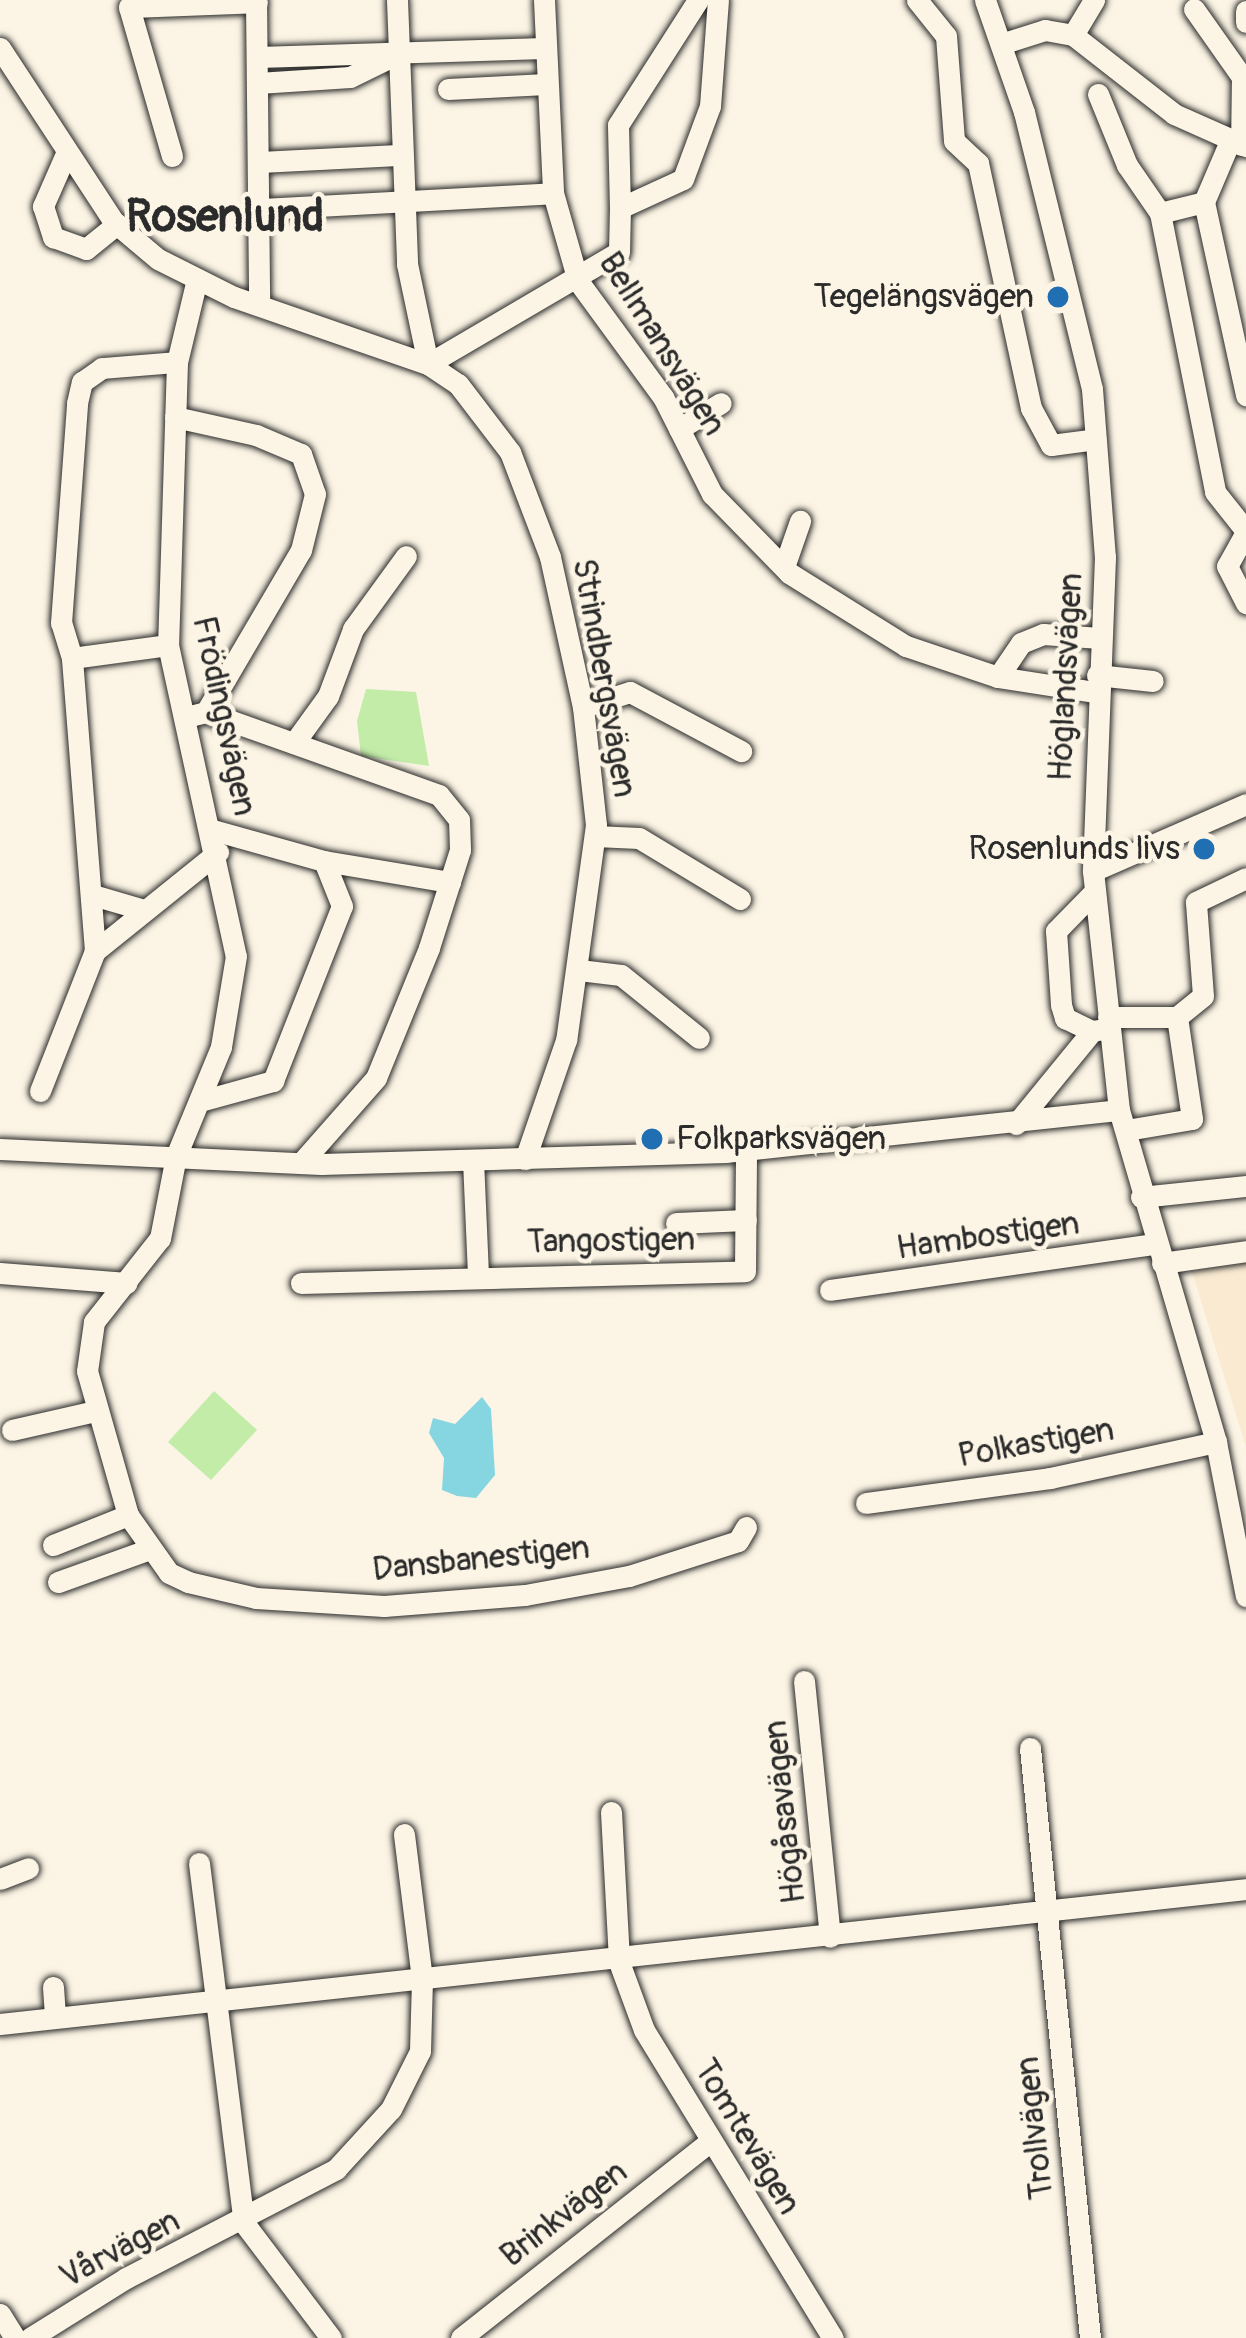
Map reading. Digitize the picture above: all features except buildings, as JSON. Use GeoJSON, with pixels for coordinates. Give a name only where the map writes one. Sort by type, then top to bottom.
{"type":"FeatureCollection","features":[{"type":"Feature","properties":{"kind":"street"},"geometry":{"type":"LineString","coordinates":[[398,0],[398,155],[428,364],[620,252],[618,125],[698,0]]}},
{"type":"Feature","properties":{"kind":"street","name":"Bellmansvägen"},"geometry":{"type":"LineString","coordinates":[[544,0],[553,193],[578,280],[679,429],[712,494],[784,568],[905,646],[998,676],[1096,683],[1154,681]]}},
{"type":"Feature","properties":{"kind":"street"},"geometry":{"type":"LineString","coordinates":[[620,208],[683,179],[710,106],[718,0]]}},
{"type":"Feature","properties":{"kind":"street"},"geometry":{"type":"LineString","coordinates":[[917,0],[946,36],[954,140],[978,163],[1031,408],[1052,445],[1096,439]]}},
{"type":"Feature","properties":{"kind":"street","name":"Höglandsvägen"},"geometry":{"type":"LineString","coordinates":[[985,0],[1004,43],[1092,388],[1105,556],[1096,683],[1094,881],[1103,1026],[1142,1197],[1216,1442],[1246,1596]]}},
{"type":"Feature","properties":{"kind":"street"},"geometry":{"type":"LineString","coordinates":[[1073,35],[1094,0]]}},
{"type":"Feature","properties":{"kind":"street"},"geometry":{"type":"LineString","coordinates":[[172,156],[123,2],[256,1],[262,209],[259,305]]}},
{"type":"Feature","properties":{"kind":"street"},"geometry":{"type":"LineString","coordinates":[[1194,9],[1244,76],[1239,144],[1204,202],[1246,394]]}},
{"type":"Feature","properties":{"kind":"street"},"geometry":{"type":"LineString","coordinates":[[1246,11],[1246,22]]}},
{"type":"Feature","properties":{"kind":"street"},"geometry":{"type":"LineString","coordinates":[[1004,43],[1045,30],[1073,35],[1174,114],[1239,144]]}},
{"type":"Feature","properties":{"kind":"street","name":"Strindbergsvägen"},"geometry":{"type":"LineString","coordinates":[[0,48],[64,156],[117,224],[197,279],[428,364],[458,384],[509,452],[550,557],[583,707],[595,836],[566,1040],[525,1159]]}},
{"type":"Feature","properties":{"kind":"street"},"geometry":{"type":"LineString","coordinates":[[258,57],[544,48]]}},
{"type":"Feature","properties":{"kind":"street"},"geometry":{"type":"LineString","coordinates":[[258,83],[350,77],[400,52]]}},
{"type":"Feature","properties":{"kind":"street"},"geometry":{"type":"LineString","coordinates":[[448,89],[547,84]]}},
{"type":"Feature","properties":{"kind":"street"},"geometry":{"type":"LineString","coordinates":[[1098,94],[1127,165],[1160,213],[1215,492],[1246,531],[1227,566],[1246,603]]}},
{"type":"Feature","properties":{"kind":"street"},"geometry":{"type":"LineString","coordinates":[[260,162],[398,155]]}},
{"type":"Feature","properties":{"kind":"street"},"geometry":{"type":"LineString","coordinates":[[64,156],[43,206],[52,237],[86,249],[117,224]]}},
{"type":"Feature","properties":{"kind":"street"},"geometry":{"type":"LineString","coordinates":[[262,209],[553,193]]}},
{"type":"Feature","properties":{"kind":"street"},"geometry":{"type":"LineString","coordinates":[[1160,213],[1204,202]]}},
{"type":"Feature","properties":{"kind":"street","name":"Frödingsvägen"},"geometry":{"type":"LineString","coordinates":[[176,1156],[204,1100],[236,956],[196,715],[168,644],[177,362],[197,279]]}},
{"type":"Feature","properties":{"kind":"street"},"geometry":{"type":"LineString","coordinates":[[40,1091],[95,951],[72,658],[61,623],[82,382],[125,363],[177,362]]}},
{"type":"Feature","properties":{"kind":"street"},"geometry":{"type":"LineString","coordinates":[[679,429],[721,403]]}},
{"type":"Feature","properties":{"kind":"street"},"geometry":{"type":"LineString","coordinates":[[175,417],[256,435],[302,454],[315,494],[301,550],[196,715],[294,743],[439,796],[460,820],[450,882],[376,1078],[302,1163]]}},
{"type":"Feature","properties":{"kind":"street"},"geometry":{"type":"LineString","coordinates":[[784,568],[800,521]]}},
{"type":"Feature","properties":{"kind":"street"},"geometry":{"type":"LineString","coordinates":[[294,743],[328,696],[353,629],[406,556]]}},
{"type":"Feature","properties":{"kind":"street"},"geometry":{"type":"LineString","coordinates":[[998,676],[1021,643],[1043,634],[1100,638]]}},
{"type":"Feature","properties":{"kind":"street"},"geometry":{"type":"LineString","coordinates":[[72,658],[168,644]]}},
{"type":"Feature","properties":{"kind":"street"},"geometry":{"type":"LineString","coordinates":[[583,707],[630,692],[741,751]]}},
{"type":"Feature","properties":{"kind":"street"},"geometry":{"type":"LineString","coordinates":[[1246,804],[1094,881],[1056,931],[1065,1018],[1103,1026],[1177,1017],[1203,996],[1196,902],[1246,878]]}},
{"type":"Feature","properties":{"kind":"street"},"geometry":{"type":"LineString","coordinates":[[595,836],[639,838],[740,899]]}},
{"type":"Feature","properties":{"kind":"street"},"geometry":{"type":"LineString","coordinates":[[95,951],[216,841],[450,882]]}},
{"type":"Feature","properties":{"kind":"street"},"geometry":{"type":"LineString","coordinates":[[204,1100],[273,1081],[342,906],[324,861]]}},
{"type":"Feature","properties":{"kind":"street"},"geometry":{"type":"LineString","coordinates":[[93,895],[141,909]]}},
{"type":"Feature","properties":{"kind":"street"},"geometry":{"type":"LineString","coordinates":[[579,970],[621,975],[699,1038]]}},
{"type":"Feature","properties":{"kind":"street"},"geometry":{"type":"LineString","coordinates":[[0,1149],[302,1163],[525,1159],[746,1151],[1016,1124],[1192,1119],[1177,1017]]}},
{"type":"Feature","properties":{"kind":"street"},"geometry":{"type":"LineString","coordinates":[[1016,1124],[1103,1026]]}},
{"type":"Feature","properties":{"kind":"street"},"geometry":{"type":"LineString","coordinates":[[676,1223],[746,1220],[746,1151]]}},
{"type":"Feature","properties":{"kind":"street","name":"Dansbanestigen"},"geometry":{"type":"LineString","coordinates":[[176,1156],[160,1238],[94,1322],[87,1372],[128,1515],[151,1549],[188,1582],[256,1598],[384,1606],[525,1595],[629,1576],[737,1541],[746,1527]]}},
{"type":"Feature","properties":{"kind":"street"},"geometry":{"type":"LineString","coordinates":[[473,1160],[478,1276]]}},
{"type":"Feature","properties":{"kind":"street"},"geometry":{"type":"LineString","coordinates":[[1142,1197],[1246,1186]]}},
{"type":"Feature","properties":{"kind":"street","name":"Tangostigen"},"geometry":{"type":"LineString","coordinates":[[301,1283],[745,1271],[746,1220]]}},
{"type":"Feature","properties":{"kind":"street","name":"Hambostigen"},"geometry":{"type":"LineString","coordinates":[[830,1290],[1159,1254],[1246,1251]]}},
{"type":"Feature","properties":{"kind":"street"},"geometry":{"type":"LineString","coordinates":[[0,1273],[127,1283]]}},
{"type":"Feature","properties":{"kind":"street"},"geometry":{"type":"LineString","coordinates":[[12,1430],[95,1411]]}},
{"type":"Feature","properties":{"kind":"street","name":"Polkastigen"},"geometry":{"type":"LineString","coordinates":[[866,1503],[1050,1478],[1216,1442]]}},
{"type":"Feature","properties":{"kind":"street"},"geometry":{"type":"LineString","coordinates":[[53,1545],[128,1515]]}},
{"type":"Feature","properties":{"kind":"street"},"geometry":{"type":"LineString","coordinates":[[58,1582],[151,1549]]}},
{"type":"Feature","properties":{"kind":"street","name":"Högåsavägen"},"geometry":{"type":"LineString","coordinates":[[804,1681],[830,1937]]}},
{"type":"Feature","properties":{"kind":"street"},"geometry":{"type":"LineString","coordinates":[[1030,1748],[1046,1912]]}},
{"type":"Feature","properties":{"kind":"street"},"geometry":{"type":"LineString","coordinates":[[611,1812],[619,1962]]}},
{"type":"Feature","properties":{"kind":"street"},"geometry":{"type":"LineString","coordinates":[[404,1834],[422,1979]]}},
{"type":"Feature","properties":{"kind":"street"},"geometry":{"type":"LineString","coordinates":[[199,1863],[244,2223],[331,2338]]}},
{"type":"Feature","properties":{"kind":"street"},"geometry":{"type":"LineString","coordinates":[[0,1880],[28,1868]]}},
{"type":"Feature","properties":{"kind":"street","name":"Högåsavägen"},"geometry":{"type":"LineString","coordinates":[[0,2024],[214,1996],[619,1962],[1246,1889]]}},
{"type":"Feature","properties":{"kind":"street","name":"Trollvägen"},"geometry":{"type":"LineString","coordinates":[[1046,1912],[1090,2338]]}},
{"type":"Feature","properties":{"kind":"street","name":"Tomtevägen"},"geometry":{"type":"LineString","coordinates":[[619,1962],[644,2030],[833,2338]]}},
{"type":"Feature","properties":{"kind":"street","name":"Vårvägen"},"geometry":{"type":"LineString","coordinates":[[30,2338],[126,2278],[244,2223],[336,2169],[391,2109],[420,2051],[422,1979]]}},
{"type":"Feature","properties":{"kind":"street"},"geometry":{"type":"LineString","coordinates":[[53,1987],[55,2016]]}},
{"type":"Feature","properties":{"kind":"street","name":"Brinkvägen"},"geometry":{"type":"LineString","coordinates":[[464,2337],[709,2142]]}},
{"type":"Feature","properties":{"kind":"street"},"geometry":{"type":"LineString","coordinates":[[0,2314],[15,2338]]}},
{"type":"Feature","properties":{"kind":"shaded area"},"geometry":{"type":"Polygon","coordinates":[[[1246,1262],[1246,1447],[1192,1272],[1246,1262]]]}},
{"type":"Feature","properties":{"kind":"green space"},"geometry":{"type":"Polygon","coordinates":[[[366,689],[416,692],[429,766],[361,756],[357,721],[366,689]]]}},
{"type":"Feature","properties":{"kind":"green space"},"geometry":{"type":"Polygon","coordinates":[[[214,1391],[257,1430],[211,1480],[168,1442],[214,1391]]]}},
{"type":"Feature","properties":{"kind":"water"},"geometry":{"type":"Polygon","coordinates":[[[482,1397],[491,1409],[495,1475],[476,1498],[457,1496],[442,1490],[444,1458],[429,1433],[433,1418],[455,1424],[482,1397]]]}},
{"type":"Feature","properties":{"kind":"place","name":"Tegelängsvägen"},"geometry":{"type":"Point","coordinates":[1058,297]}},
{"type":"Feature","properties":{"kind":"place","name":"Rosenlunds livs"},"geometry":{"type":"Point","coordinates":[1204,849]}},
{"type":"Feature","properties":{"kind":"place","name":"Folkparksvägen"},"geometry":{"type":"Point","coordinates":[652,1139]}},
{"type":"Feature","properties":{"kind":"district","name":"Rosenlund"},"geometry":{"type":"Point","coordinates":[225,218]}}]}
